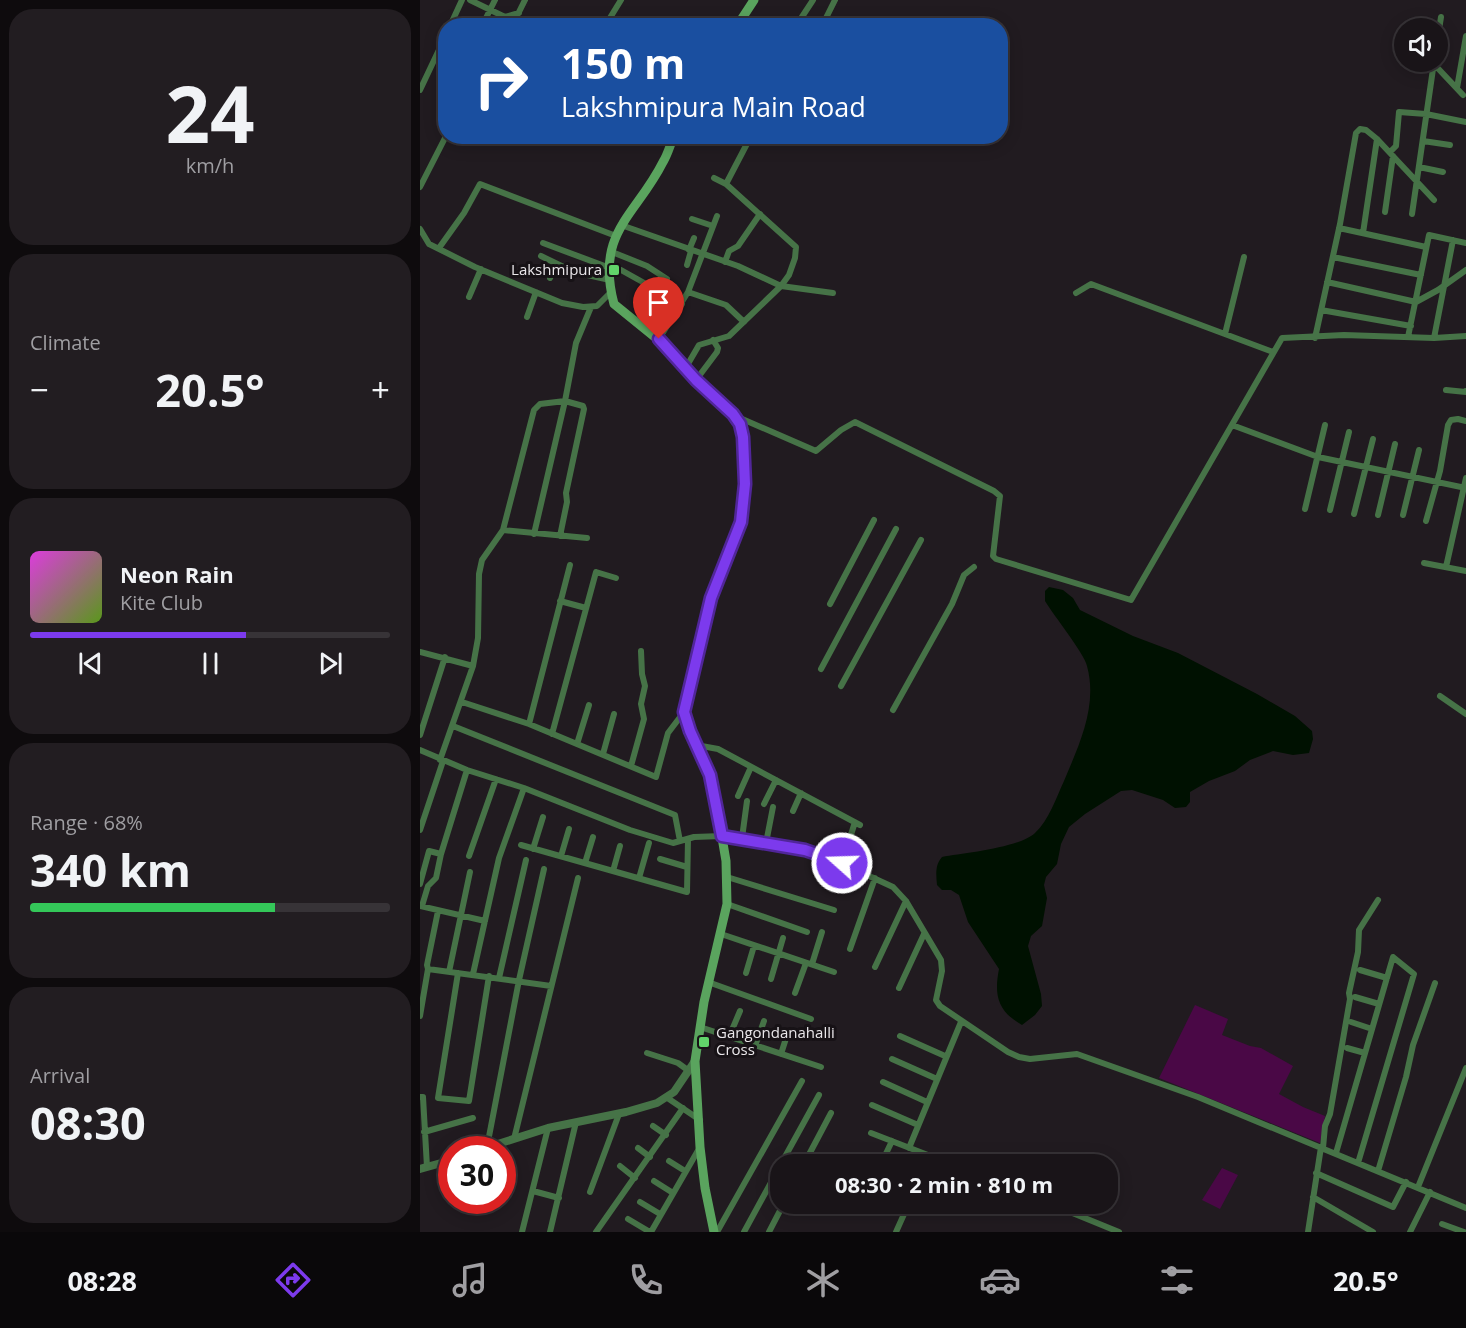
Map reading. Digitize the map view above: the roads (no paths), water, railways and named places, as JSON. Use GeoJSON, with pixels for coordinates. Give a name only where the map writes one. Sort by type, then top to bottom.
{"type":"FeatureCollection","features":[{"type":"Feature","properties":{"kind":"main road"},"geometry":{"type":"LineString","coordinates":[[742,18],[754,0]]}},
{"type":"Feature","properties":{"kind":"main road"},"geometry":{"type":"LineString","coordinates":[[670,144],[659,169],[616,236],[612,252],[610,280],[614,304],[659,339],[685,369],[733,414],[740,424],[744,446],[745,484],[742,512],[735,541],[711,598],[684,712],[695,745],[710,775],[722,836],[727,877],[726,904],[721,934],[708,982],[695,1061],[705,1188],[716,1232]]}},
{"type":"Feature","properties":{"kind":"street"},"geometry":{"type":"LineString","coordinates":[[454,18],[462,0]]}},
{"type":"Feature","properties":{"kind":"street"},"geometry":{"type":"LineString","coordinates":[[470,0],[506,17],[519,13]]}},
{"type":"Feature","properties":{"kind":"street"},"geometry":{"type":"LineString","coordinates":[[486,18],[495,0]]}},
{"type":"Feature","properties":{"kind":"street"},"geometry":{"type":"LineString","coordinates":[[516,18],[525,0]]}},
{"type":"Feature","properties":{"kind":"street"},"geometry":{"type":"LineString","coordinates":[[610,18],[621,0]]}},
{"type":"Feature","properties":{"kind":"street"},"geometry":{"type":"LineString","coordinates":[[801,18],[813,0]]}},
{"type":"Feature","properties":{"kind":"street"},"geometry":{"type":"LineString","coordinates":[[826,18],[835,0]]}},
{"type":"Feature","properties":{"kind":"street"},"geometry":{"type":"LineString","coordinates":[[1456,88],[1466,36]]}},
{"type":"Feature","properties":{"kind":"street"},"geometry":{"type":"LineString","coordinates":[[420,90],[438,52]]}},
{"type":"Feature","properties":{"kind":"street"},"geometry":{"type":"LineString","coordinates":[[1412,214],[1432,72]]}},
{"type":"Feature","properties":{"kind":"street"},"geometry":{"type":"LineString","coordinates":[[1442,72],[1463,95]]}},
{"type":"Feature","properties":{"kind":"street"},"geometry":{"type":"LineString","coordinates":[[1385,212],[1399,112],[1426,114],[1466,122]]}},
{"type":"Feature","properties":{"kind":"street"},"geometry":{"type":"LineString","coordinates":[[1315,338],[1339,228],[1356,133],[1360,129],[1366,130],[1377,139],[1434,200]]}},
{"type":"Feature","properties":{"kind":"street"},"geometry":{"type":"LineString","coordinates":[[1363,233],[1377,139]]}},
{"type":"Feature","properties":{"kind":"street"},"geometry":{"type":"LineString","coordinates":[[1423,141],[1450,145]]}},
{"type":"Feature","properties":{"kind":"street"},"geometry":{"type":"LineString","coordinates":[[420,187],[442,144]]}},
{"type":"Feature","properties":{"kind":"street"},"geometry":{"type":"LineString","coordinates":[[726,184],[748,144]]}},
{"type":"Feature","properties":{"kind":"street"},"geometry":{"type":"LineString","coordinates":[[1419,167],[1443,172]]}},
{"type":"Feature","properties":{"kind":"street"},"geometry":{"type":"LineString","coordinates":[[685,369],[699,345],[729,336],[781,286],[789,275],[796,247],[726,184],[714,178]]}},
{"type":"Feature","properties":{"kind":"street"},"geometry":{"type":"LineString","coordinates":[[439,248],[464,213],[480,184],[616,236]]}},
{"type":"Feature","properties":{"kind":"street"},"geometry":{"type":"LineString","coordinates":[[725,262],[729,251],[738,246],[760,214]]}},
{"type":"Feature","properties":{"kind":"street"},"geometry":{"type":"LineString","coordinates":[[659,339],[688,292],[717,216]]}},
{"type":"Feature","properties":{"kind":"street"},"geometry":{"type":"LineString","coordinates":[[692,219],[713,226]]}},
{"type":"Feature","properties":{"kind":"street"},"geometry":{"type":"LineString","coordinates":[[621,225],[725,262],[781,286],[833,293]]}},
{"type":"Feature","properties":{"kind":"street"},"geometry":{"type":"LineString","coordinates":[[1339,228],[1426,247]]}},
{"type":"Feature","properties":{"kind":"street"},"geometry":{"type":"LineString","coordinates":[[420,229],[429,244],[562,303],[583,307],[597,306],[611,292]]}},
{"type":"Feature","properties":{"kind":"street"},"geometry":{"type":"LineString","coordinates":[[1408,337],[1428,235],[1466,243]]}},
{"type":"Feature","properties":{"kind":"street"},"geometry":{"type":"LineString","coordinates":[[687,265],[694,238]]}},
{"type":"Feature","properties":{"kind":"street"},"geometry":{"type":"LineString","coordinates":[[1434,338],[1453,240]]}},
{"type":"Feature","properties":{"kind":"street"},"geometry":{"type":"LineString","coordinates":[[543,243],[621,270],[682,304]]}},
{"type":"Feature","properties":{"kind":"street"},"geometry":{"type":"LineString","coordinates":[[612,252],[647,266],[667,279]]}},
{"type":"Feature","properties":{"kind":"street"},"geometry":{"type":"LineString","coordinates":[[541,256],[574,272],[610,280]]}},
{"type":"Feature","properties":{"kind":"street"},"geometry":{"type":"LineString","coordinates":[[1225,334],[1244,257]]}},
{"type":"Feature","properties":{"kind":"street"},"geometry":{"type":"LineString","coordinates":[[1333,257],[1421,275]]}},
{"type":"Feature","properties":{"kind":"street"},"geometry":{"type":"LineString","coordinates":[[550,278],[556,264]]}},
{"type":"Feature","properties":{"kind":"street"},"geometry":{"type":"LineString","coordinates":[[469,297],[481,269]]}},
{"type":"Feature","properties":{"kind":"street"},"geometry":{"type":"LineString","coordinates":[[1328,282],[1416,302],[1466,270]]}},
{"type":"Feature","properties":{"kind":"street"},"geometry":{"type":"LineString","coordinates":[[1077,293],[1091,284],[1273,352]]}},
{"type":"Feature","properties":{"kind":"street"},"geometry":{"type":"LineString","coordinates":[[527,317],[536,292]]}},
{"type":"Feature","properties":{"kind":"street"},"geometry":{"type":"LineString","coordinates":[[688,292],[726,305],[744,322]]}},
{"type":"Feature","properties":{"kind":"street"},"geometry":{"type":"LineString","coordinates":[[645,297],[676,314]]}},
{"type":"Feature","properties":{"kind":"street"},"geometry":{"type":"LineString","coordinates":[[534,534],[576,343],[591,307]]}},
{"type":"Feature","properties":{"kind":"street"},"geometry":{"type":"LineString","coordinates":[[1321,310],[1411,326]]}},
{"type":"Feature","properties":{"kind":"street"},"geometry":{"type":"LineString","coordinates":[[733,414],[816,451],[841,430],[855,422],[1000,496],[993,556],[996,559],[1131,600],[1282,338],[1344,335],[1434,338],[1465,336],[1466,327]]}},
{"type":"Feature","properties":{"kind":"street"},"geometry":{"type":"LineString","coordinates":[[696,380],[717,352],[718,348],[713,340]]}},
{"type":"Feature","properties":{"kind":"street"},"geometry":{"type":"LineString","coordinates":[[1446,390],[1466,391]]}},
{"type":"Feature","properties":{"kind":"street"},"geometry":{"type":"LineString","coordinates":[[420,830],[473,666],[478,638],[479,574],[482,560],[503,530],[534,410],[540,404],[565,401],[580,404],[584,409],[566,493],[567,502],[560,536]]}},
{"type":"Feature","properties":{"kind":"street"},"geometry":{"type":"LineString","coordinates":[[1426,521],[1448,424],[1451,420],[1466,421]]}},
{"type":"Feature","properties":{"kind":"street"},"geometry":{"type":"LineString","coordinates":[[1232,425],[1318,457],[1465,488]]}},
{"type":"Feature","properties":{"kind":"street"},"geometry":{"type":"LineString","coordinates":[[1305,509],[1325,425]]}},
{"type":"Feature","properties":{"kind":"street"},"geometry":{"type":"LineString","coordinates":[[1330,510],[1349,432]]}},
{"type":"Feature","properties":{"kind":"street"},"geometry":{"type":"LineString","coordinates":[[1354,514],[1372,439]]}},
{"type":"Feature","properties":{"kind":"street"},"geometry":{"type":"LineString","coordinates":[[1378,515],[1395,444]]}},
{"type":"Feature","properties":{"kind":"street"},"geometry":{"type":"LineString","coordinates":[[1403,515],[1419,450]]}},
{"type":"Feature","properties":{"kind":"street"},"geometry":{"type":"LineString","coordinates":[[1446,567],[1466,478]]}},
{"type":"Feature","properties":{"kind":"street"},"geometry":{"type":"LineString","coordinates":[[830,604],[874,520]]}},
{"type":"Feature","properties":{"kind":"street"},"geometry":{"type":"LineString","coordinates":[[503,530],[587,538]]}},
{"type":"Feature","properties":{"kind":"street"},"geometry":{"type":"LineString","coordinates":[[821,669],[896,530]]}},
{"type":"Feature","properties":{"kind":"street"},"geometry":{"type":"LineString","coordinates":[[841,686],[921,540]]}},
{"type":"Feature","properties":{"kind":"street"},"geometry":{"type":"LineString","coordinates":[[1424,563],[1466,571]]}},
{"type":"Feature","properties":{"kind":"street"},"geometry":{"type":"LineString","coordinates":[[529,724],[570,564]]}},
{"type":"Feature","properties":{"kind":"street"},"geometry":{"type":"LineString","coordinates":[[893,710],[952,604],[964,575],[974,567]]}},
{"type":"Feature","properties":{"kind":"street"},"geometry":{"type":"LineString","coordinates":[[552,734],[596,572],[616,578]]}},
{"type":"Feature","properties":{"kind":"street"},"geometry":{"type":"LineString","coordinates":[[560,601],[586,608]]}},
{"type":"Feature","properties":{"kind":"street"},"geometry":{"type":"LineString","coordinates":[[631,766],[644,719],[641,704],[645,686],[641,651]]}},
{"type":"Feature","properties":{"kind":"street"},"geometry":{"type":"LineString","coordinates":[[420,652],[473,666]]}},
{"type":"Feature","properties":{"kind":"street"},"geometry":{"type":"LineString","coordinates":[[420,735],[445,657]]}},
{"type":"Feature","properties":{"kind":"street"},"geometry":{"type":"LineString","coordinates":[[1440,696],[1466,714]]}},
{"type":"Feature","properties":{"kind":"street"},"geometry":{"type":"LineString","coordinates":[[462,702],[529,724],[656,777],[668,734],[684,712]]}},
{"type":"Feature","properties":{"kind":"street"},"geometry":{"type":"LineString","coordinates":[[577,744],[589,705]]}},
{"type":"Feature","properties":{"kind":"street"},"geometry":{"type":"LineString","coordinates":[[603,754],[614,714]]}},
{"type":"Feature","properties":{"kind":"street"},"geometry":{"type":"LineString","coordinates":[[453,726],[675,815],[684,840],[687,892],[521,845]]}},
{"type":"Feature","properties":{"kind":"street"},"geometry":{"type":"LineString","coordinates":[[695,745],[718,749],[857,824],[842,863]]}},
{"type":"Feature","properties":{"kind":"street"},"geometry":{"type":"LineString","coordinates":[[420,750],[442,761],[524,788],[630,830],[673,843],[722,836],[742,838],[805,850],[842,863],[893,887],[906,901],[941,960],[942,971],[936,1000],[940,1006],[961,1022],[1019,1057],[1030,1059],[1077,1054],[1198,1097],[1466,1208]]}},
{"type":"Feature","properties":{"kind":"street"},"geometry":{"type":"LineString","coordinates":[[738,796],[751,767]]}},
{"type":"Feature","properties":{"kind":"street"},"geometry":{"type":"LineString","coordinates":[[467,770],[441,854],[436,878],[428,886],[421,906],[485,921]]}},
{"type":"Feature","properties":{"kind":"street"},"geometry":{"type":"LineString","coordinates":[[469,856],[496,779]]}},
{"type":"Feature","properties":{"kind":"street"},"geometry":{"type":"LineString","coordinates":[[764,804],[776,780]]}},
{"type":"Feature","properties":{"kind":"street"},"geometry":{"type":"LineString","coordinates":[[473,974],[499,858],[524,788]]}},
{"type":"Feature","properties":{"kind":"street"},"geometry":{"type":"LineString","coordinates":[[793,811],[801,793]]}},
{"type":"Feature","properties":{"kind":"street"},"geometry":{"type":"LineString","coordinates":[[742,838],[747,801]]}},
{"type":"Feature","properties":{"kind":"street"},"geometry":{"type":"LineString","coordinates":[[766,843],[773,807]]}},
{"type":"Feature","properties":{"kind":"street"},"geometry":{"type":"LineString","coordinates":[[533,849],[543,817]]}},
{"type":"Feature","properties":{"kind":"street"},"geometry":{"type":"LineString","coordinates":[[561,856],[568,829]]}},
{"type":"Feature","properties":{"kind":"street"},"geometry":{"type":"LineString","coordinates":[[585,863],[593,837]]}},
{"type":"Feature","properties":{"kind":"street"},"geometry":{"type":"LineString","coordinates":[[639,878],[649,843]]}},
{"type":"Feature","properties":{"kind":"street"},"geometry":{"type":"LineString","coordinates":[[613,871],[620,846]]}},
{"type":"Feature","properties":{"kind":"street"},"geometry":{"type":"LineString","coordinates":[[420,884],[429,851],[441,854]]}},
{"type":"Feature","properties":{"kind":"street"},"geometry":{"type":"LineString","coordinates":[[660,859],[687,867]]}},
{"type":"Feature","properties":{"kind":"street"},"geometry":{"type":"LineString","coordinates":[[500,978],[526,860]]}},
{"type":"Feature","properties":{"kind":"street"},"geometry":{"type":"LineString","coordinates":[[487,1136],[544,869]]}},
{"type":"Feature","properties":{"kind":"street"},"geometry":{"type":"LineString","coordinates":[[449,972],[470,872]]}},
{"type":"Feature","properties":{"kind":"street"},"geometry":{"type":"LineString","coordinates":[[727,877],[834,910]]}},
{"type":"Feature","properties":{"kind":"street"},"geometry":{"type":"LineString","coordinates":[[515,1136],[578,878]]}},
{"type":"Feature","properties":{"kind":"street"},"geometry":{"type":"LineString","coordinates":[[850,949],[875,878]]}},
{"type":"Feature","properties":{"kind":"street"},"geometry":{"type":"LineString","coordinates":[[1308,1232],[1325,1126],[1330,1114],[1350,999],[1349,993],[1358,952],[1359,930],[1378,900]]}},
{"type":"Feature","properties":{"kind":"street"},"geometry":{"type":"LineString","coordinates":[[875,967],[906,901]]}},
{"type":"Feature","properties":{"kind":"street"},"geometry":{"type":"LineString","coordinates":[[726,904],[807,932]]}},
{"type":"Feature","properties":{"kind":"street"},"geometry":{"type":"LineString","coordinates":[[420,1016],[438,910]]}},
{"type":"Feature","properties":{"kind":"street"},"geometry":{"type":"LineString","coordinates":[[795,993],[822,932]]}},
{"type":"Feature","properties":{"kind":"street"},"geometry":{"type":"LineString","coordinates":[[899,988],[924,933]]}},
{"type":"Feature","properties":{"kind":"street"},"geometry":{"type":"LineString","coordinates":[[721,934],[834,972]]}},
{"type":"Feature","properties":{"kind":"street"},"geometry":{"type":"LineString","coordinates":[[771,979],[783,938]]}},
{"type":"Feature","properties":{"kind":"street"},"geometry":{"type":"LineString","coordinates":[[746,973],[754,946]]}},
{"type":"Feature","properties":{"kind":"street"},"geometry":{"type":"LineString","coordinates":[[1336,1153],[1393,957],[1414,974],[1358,1162]]}},
{"type":"Feature","properties":{"kind":"street"},"geometry":{"type":"LineString","coordinates":[[428,969],[551,986]]}},
{"type":"Feature","properties":{"kind":"street"},"geometry":{"type":"LineString","coordinates":[[1359,970],[1387,978]]}},
{"type":"Feature","properties":{"kind":"street"},"geometry":{"type":"LineString","coordinates":[[438,1098],[458,973]]}},
{"type":"Feature","properties":{"kind":"street"},"geometry":{"type":"LineString","coordinates":[[438,1164],[423,1168],[422,1097],[469,1101],[489,976]]}},
{"type":"Feature","properties":{"kind":"street"},"geometry":{"type":"LineString","coordinates":[[708,982],[812,1020]]}},
{"type":"Feature","properties":{"kind":"street"},"geometry":{"type":"LineString","coordinates":[[1378,1171],[1406,1077],[1413,1045],[1435,982]]}},
{"type":"Feature","properties":{"kind":"street"},"geometry":{"type":"LineString","coordinates":[[1355,997],[1379,1004]]}},
{"type":"Feature","properties":{"kind":"street"},"geometry":{"type":"LineString","coordinates":[[729,1037],[740,1011]]}},
{"type":"Feature","properties":{"kind":"street"},"geometry":{"type":"LineString","coordinates":[[755,1046],[764,1021]]}},
{"type":"Feature","properties":{"kind":"street"},"geometry":{"type":"LineString","coordinates":[[909,1148],[945,1056],[961,1022]]}},
{"type":"Feature","properties":{"kind":"street"},"geometry":{"type":"LineString","coordinates":[[1351,1023],[1372,1029]]}},
{"type":"Feature","properties":{"kind":"street"},"geometry":{"type":"LineString","coordinates":[[700,1027],[821,1067]]}},
{"type":"Feature","properties":{"kind":"street"},"geometry":{"type":"LineString","coordinates":[[781,1054],[788,1032]]}},
{"type":"Feature","properties":{"kind":"street"},"geometry":{"type":"LineString","coordinates":[[900,1036],[945,1056]]}},
{"type":"Feature","properties":{"kind":"street"},"geometry":{"type":"LineString","coordinates":[[1347,1048],[1365,1053]]}},
{"type":"Feature","properties":{"kind":"street"},"geometry":{"type":"LineString","coordinates":[[647,1053],[678,1063],[689,1071]]}},
{"type":"Feature","properties":{"kind":"street"},"geometry":{"type":"LineString","coordinates":[[892,1059],[936,1079]]}},
{"type":"Feature","properties":{"kind":"street"},"geometry":{"type":"LineString","coordinates":[[516,1138],[548,1128],[657,1103],[674,1092],[695,1061]]}},
{"type":"Feature","properties":{"kind":"street"},"geometry":{"type":"LineString","coordinates":[[1418,1187],[1466,1068]]}},
{"type":"Feature","properties":{"kind":"street"},"geometry":{"type":"LineString","coordinates":[[716,1232],[802,1081]]}},
{"type":"Feature","properties":{"kind":"street"},"geometry":{"type":"LineString","coordinates":[[883,1082],[927,1102]]}},
{"type":"Feature","properties":{"kind":"street"},"geometry":{"type":"LineString","coordinates":[[786,1154],[819,1095]]}},
{"type":"Feature","properties":{"kind":"street"},"geometry":{"type":"LineString","coordinates":[[666,1097],[700,1120]]}},
{"type":"Feature","properties":{"kind":"street"},"geometry":{"type":"LineString","coordinates":[[872,1105],[918,1125]]}},
{"type":"Feature","properties":{"kind":"street"},"geometry":{"type":"LineString","coordinates":[[596,1232],[683,1108]]}},
{"type":"Feature","properties":{"kind":"street"},"geometry":{"type":"LineString","coordinates":[[590,1192],[619,1113]]}},
{"type":"Feature","properties":{"kind":"street"},"geometry":{"type":"LineString","coordinates":[[809,1154],[831,1113]]}},
{"type":"Feature","properties":{"kind":"street"},"geometry":{"type":"LineString","coordinates":[[424,1132],[472,1118]]}},
{"type":"Feature","properties":{"kind":"street"},"geometry":{"type":"LineString","coordinates":[[550,1232],[576,1122]]}},
{"type":"Feature","properties":{"kind":"street"},"geometry":{"type":"LineString","coordinates":[[653,1126],[666,1135]]}},
{"type":"Feature","properties":{"kind":"street"},"geometry":{"type":"LineString","coordinates":[[522,1232],[548,1128]]}},
{"type":"Feature","properties":{"kind":"street"},"geometry":{"type":"LineString","coordinates":[[871,1133],[925,1154]]}},
{"type":"Feature","properties":{"kind":"street"},"geometry":{"type":"LineString","coordinates":[[886,1154],[892,1141]]}},
{"type":"Feature","properties":{"kind":"street"},"geometry":{"type":"LineString","coordinates":[[628,1220],[650,1232],[700,1147]]}},
{"type":"Feature","properties":{"kind":"street"},"geometry":{"type":"LineString","coordinates":[[638,1148],[650,1157]]}},
{"type":"Feature","properties":{"kind":"street"},"geometry":{"type":"LineString","coordinates":[[669,1161],[685,1171]]}},
{"type":"Feature","properties":{"kind":"street"},"geometry":{"type":"LineString","coordinates":[[620,1166],[635,1178]]}},
{"type":"Feature","properties":{"kind":"street"},"geometry":{"type":"LineString","coordinates":[[1317,1173],[1393,1207],[1406,1182]]}},
{"type":"Feature","properties":{"kind":"street"},"geometry":{"type":"LineString","coordinates":[[654,1181],[673,1193]]}},
{"type":"Feature","properties":{"kind":"street"},"geometry":{"type":"LineString","coordinates":[[744,1232],[770,1184]]}},
{"type":"Feature","properties":{"kind":"street"},"geometry":{"type":"LineString","coordinates":[[533,1191],[559,1198]]}},
{"type":"Feature","properties":{"kind":"street"},"geometry":{"type":"LineString","coordinates":[[1410,1232],[1430,1192]]}},
{"type":"Feature","properties":{"kind":"street"},"geometry":{"type":"LineString","coordinates":[[1313,1197],[1373,1232]]}},
{"type":"Feature","properties":{"kind":"street"},"geometry":{"type":"LineString","coordinates":[[640,1202],[660,1214]]}},
{"type":"Feature","properties":{"kind":"street"},"geometry":{"type":"LineString","coordinates":[[769,1232],[778,1214]]}},
{"type":"Feature","properties":{"kind":"street"},"geometry":{"type":"LineString","coordinates":[[896,1232],[904,1214]]}},
{"type":"Feature","properties":{"kind":"street"},"geometry":{"type":"LineString","coordinates":[[1075,1214],[1119,1232]]}},
{"type":"Feature","properties":{"kind":"street"},"geometry":{"type":"LineString","coordinates":[[1442,1224],[1464,1232]]}},
{"type":"Feature","properties":{"kind":"place","name":"Lakshmipura"},"geometry":{"type":"Point","coordinates":[614,270]}},
{"type":"Feature","properties":{"kind":"place","name":"Gangondanahalli Cross"},"geometry":{"type":"Point","coordinates":[704,1042]}}]}
